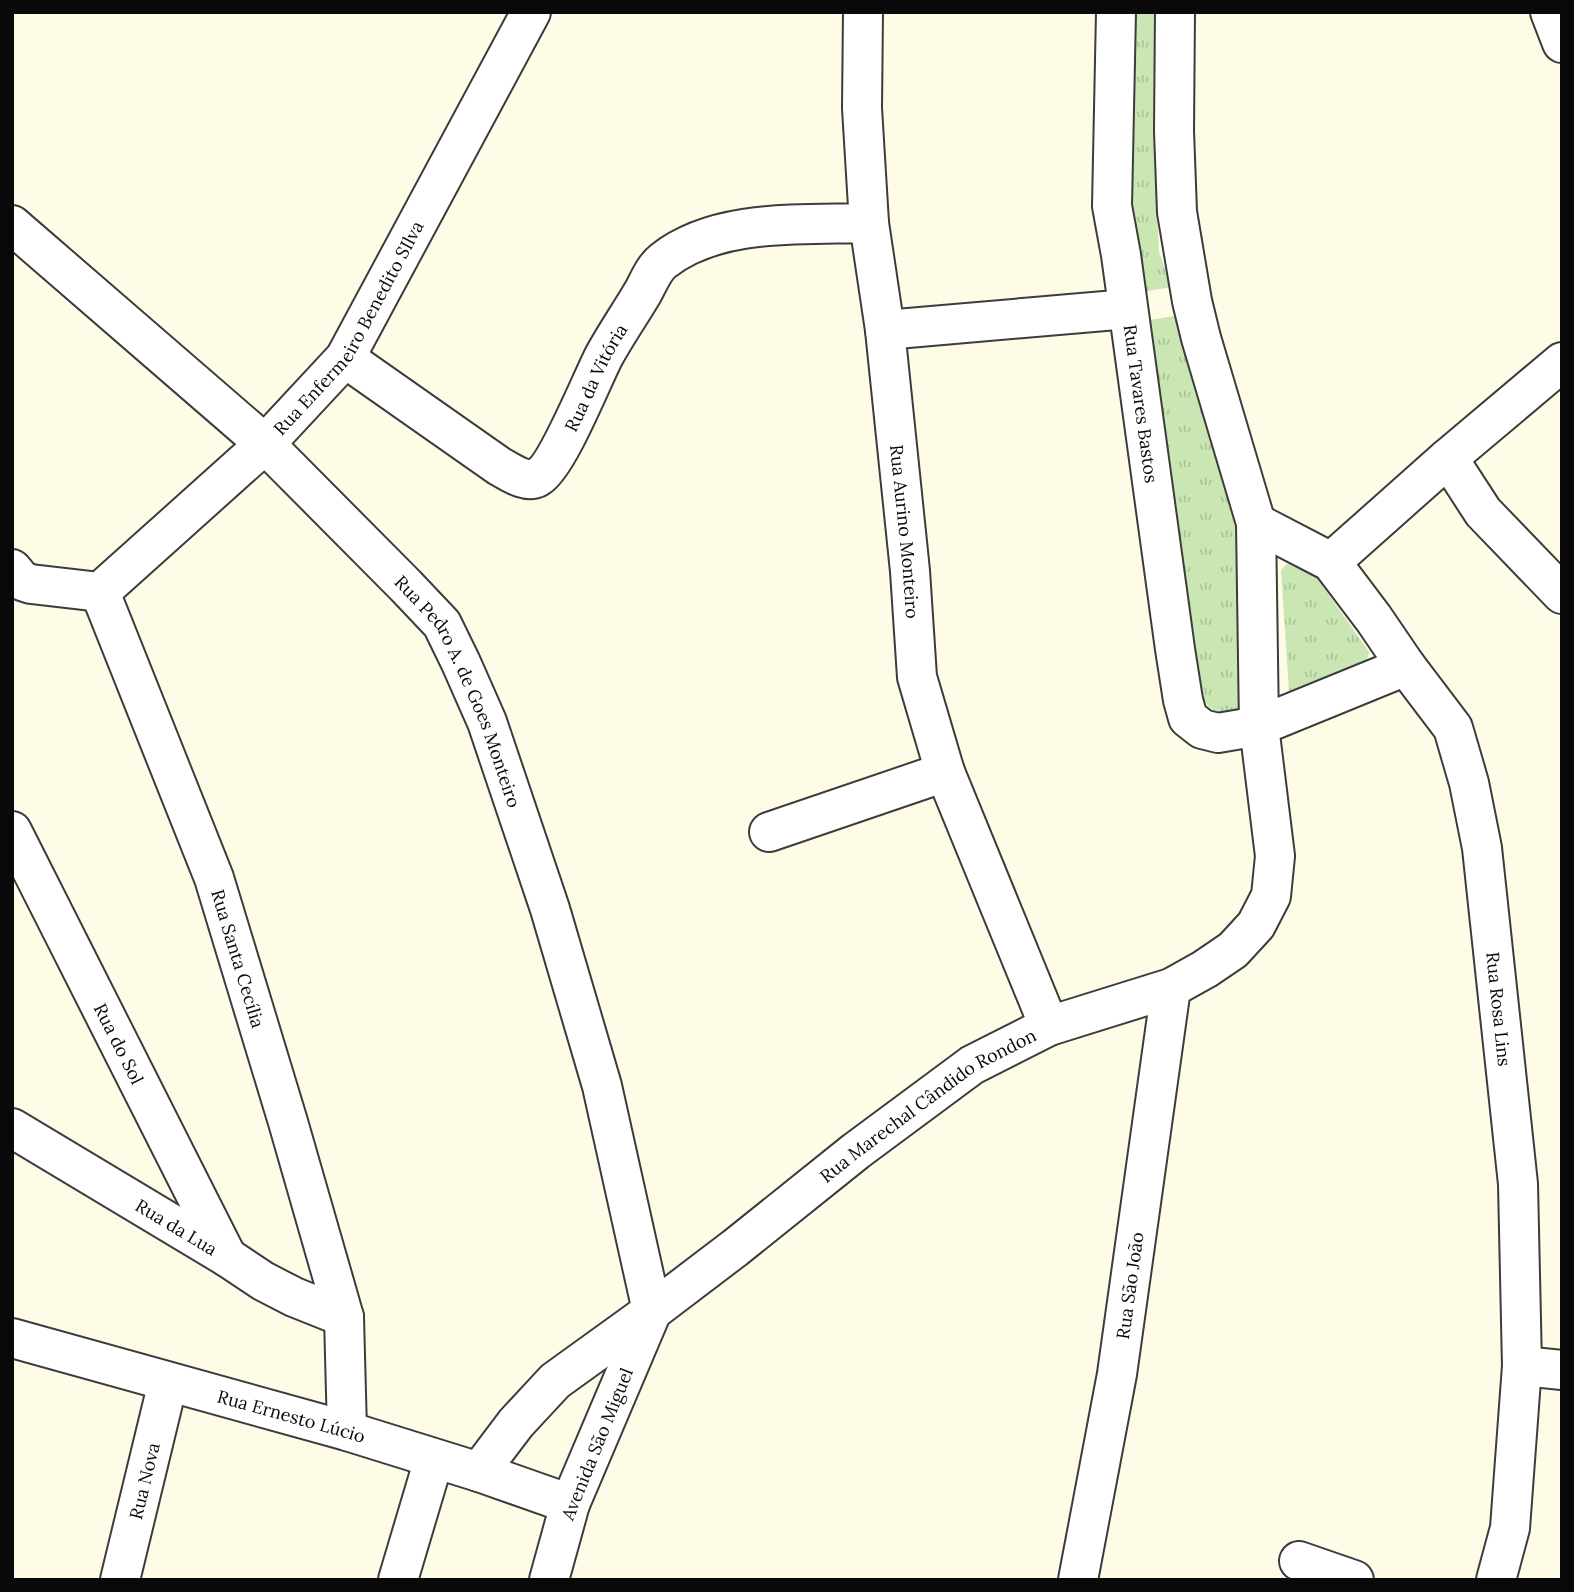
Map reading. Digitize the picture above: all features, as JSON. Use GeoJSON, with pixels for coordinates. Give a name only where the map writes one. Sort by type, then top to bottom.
{"type":"FeatureCollection","features":[{"type":"Feature","properties":{"kind":"street","name":"Rua Enfermeiro Benedito SIlva"},"geometry":{"type":"LineString","coordinates":[[100,592],[265,444],[345,358],[531,12]]}},
{"type":"Feature","properties":{"kind":"street","name":"Rua Aurino Monteiro"},"geometry":{"type":"LineString","coordinates":[[863,12],[862,108],[869,223],[885,330],[910,571],[917,677],[945,772],[1049,1026]]}},
{"type":"Feature","properties":{"kind":"street","name":"Rua Tavares Bastos"},"geometry":{"type":"LineString","coordinates":[[1116,12],[1112,206],[1175,649],[1188,718],[1202,729],[1218,733],[1259,726],[1406,666]]}},
{"type":"Feature","properties":{"kind":"street"},"geometry":{"type":"LineString","coordinates":[[1175,12],[1174,131],[1177,212],[1201,338],[1256,523],[1259,726]]}},
{"type":"Feature","properties":{"kind":"street"},"geometry":{"type":"LineString","coordinates":[[1550,12],[1562,43]]}},
{"type":"Feature","properties":{"kind":"street","name":"Rua da Vitória"},"geometry":{"type":"LineString","coordinates":[[345,358],[499,466],[520,477],[538,477],[556,456],[604,356],[661,263],[706,238],[729,232],[775,226],[869,223]]}},
{"type":"Feature","properties":{"kind":"street","name":"Rua Pedro A. de Goes Monteiro"},"geometry":{"type":"LineString","coordinates":[[12,225],[265,444],[442,624],[487,722],[550,909],[598,1073],[652,1311]]}},
{"type":"Feature","properties":{"kind":"street"},"geometry":{"type":"LineString","coordinates":[[885,330],[1128,309]]}},
{"type":"Feature","properties":{"kind":"street"},"geometry":{"type":"LineString","coordinates":[[1331,562],[1562,362]]}},
{"type":"Feature","properties":{"kind":"street"},"geometry":{"type":"LineString","coordinates":[[1448,458],[1483,512],[1562,594]]}},
{"type":"Feature","properties":{"kind":"street","name":"Rua Rosa Lins"},"geometry":{"type":"LineString","coordinates":[[1256,523],[1331,562],[1453,728],[1469,783],[1482,848],[1518,1184],[1522,1366],[1510,1528],[1496,1580]]}},
{"type":"Feature","properties":{"kind":"street"},"geometry":{"type":"LineString","coordinates":[[12,569],[22,581],[31,584],[100,592]]}},
{"type":"Feature","properties":{"kind":"street","name":"Rua Santa Cecília"},"geometry":{"type":"LineString","coordinates":[[100,592],[214,878],[344,1317],[347,1431]]}},
{"type":"Feature","properties":{"kind":"street","name":"Rua Marechal Cândido Rondon"},"geometry":{"type":"LineString","coordinates":[[479,1472],[516,1423],[555,1381],[652,1311],[856,1151],[972,1065],[1049,1026],[1171,988],[1233,950],[1256,925],[1271,896],[1275,856],[1259,726]]}},
{"type":"Feature","properties":{"kind":"street"},"geometry":{"type":"LineString","coordinates":[[769,832],[945,772]]}},
{"type":"Feature","properties":{"kind":"street","name":"Rua do Sol"},"geometry":{"type":"LineString","coordinates":[[12,831],[227,1257]]}},
{"type":"Feature","properties":{"kind":"street","name":"Rua São João"},"geometry":{"type":"LineString","coordinates":[[1078,1580],[1117,1374],[1171,988]]}},
{"type":"Feature","properties":{"kind":"street","name":"Rua da Lua"},"geometry":{"type":"LineString","coordinates":[[12,1128],[279,1290],[344,1317]]}},
{"type":"Feature","properties":{"kind":"street","name":"Avenida São Miguel"},"geometry":{"type":"LineString","coordinates":[[549,1580],[570,1504],[652,1311]]}},
{"type":"Feature","properties":{"kind":"street","name":"Rua Ernesto Lúcio"},"geometry":{"type":"LineString","coordinates":[[12,1338],[347,1431],[479,1472],[570,1504]]}},
{"type":"Feature","properties":{"kind":"street"},"geometry":{"type":"LineString","coordinates":[[1522,1366],[1562,1370]]}},
{"type":"Feature","properties":{"kind":"street","name":"Rua Nova"},"geometry":{"type":"LineString","coordinates":[[120,1580],[168,1382]]}},
{"type":"Feature","properties":{"kind":"street"},"geometry":{"type":"LineString","coordinates":[[398,1580],[434,1459]]}},
{"type":"Feature","properties":{"kind":"street"},"geometry":{"type":"LineString","coordinates":[[1299,1562],[1354,1580]]}},
{"type":"Feature","properties":{"kind":"green space"},"geometry":{"type":"Polygon","coordinates":[[[1130,12],[1158,12],[1157,216],[1159,252],[1171,287],[1143,292],[1128,178],[1130,12]]]}},
{"type":"Feature","properties":{"kind":"green space"},"geometry":{"type":"Polygon","coordinates":[[[1180,315],[1236,483],[1252,708],[1226,718],[1209,707],[1197,689],[1144,321],[1180,315]]]}},
{"type":"Feature","properties":{"kind":"green space"},"geometry":{"type":"Polygon","coordinates":[[[1303,558],[1369,652],[1365,667],[1298,695],[1289,690],[1281,570],[1290,561],[1303,558]]]}}]}
